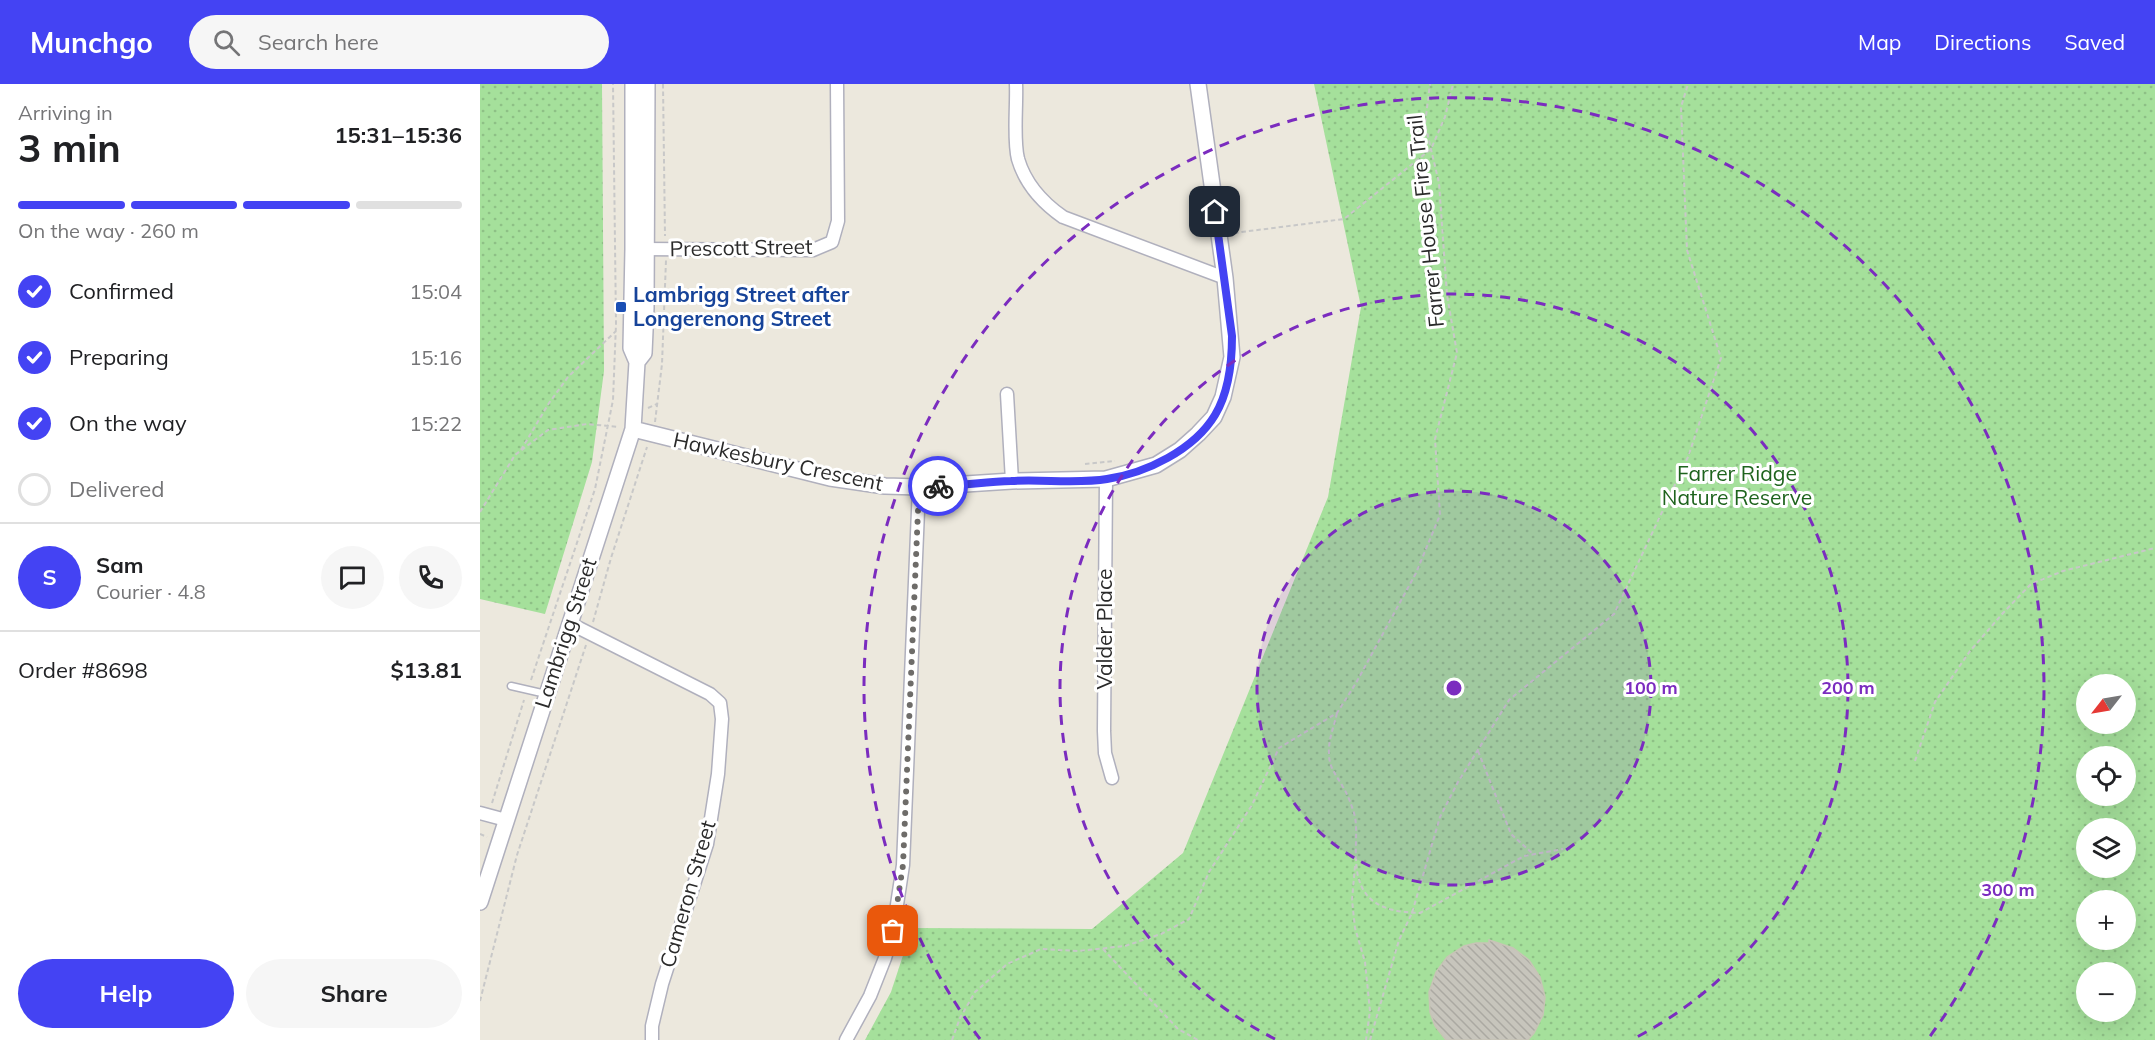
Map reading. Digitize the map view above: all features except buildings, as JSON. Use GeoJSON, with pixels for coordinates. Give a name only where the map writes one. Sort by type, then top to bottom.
{"type":"FeatureCollection","features":[{"type":"Feature","properties":{"kind":"street","name":"Lambrigg Street"},"geometry":{"type":"LineString","coordinates":[[480,902],[633,429],[637,362],[644,353],[633,84]]}},
{"type":"Feature","properties":{"kind":"street","name":"Lambrigg Street"},"geometry":{"type":"LineString","coordinates":[[640,249],[647,84]]}},
{"type":"Feature","properties":{"kind":"street","name":"Prescott Street"},"geometry":{"type":"LineString","coordinates":[[640,249],[813,250],[832,242],[838,221],[837,84]]}},
{"type":"Feature","properties":{"kind":"street"},"geometry":{"type":"LineString","coordinates":[[1017,84],[1018,159],[1045,204],[1063,217],[1225,278]]}},
{"type":"Feature","properties":{"kind":"street","name":"Hawkesbury Crescent"},"geometry":{"type":"LineString","coordinates":[[633,429],[839,480],[885,486],[919,487],[1012,481],[1107,479],[1156,465],[1180,450],[1214,417],[1223,397],[1232,357],[1225,278],[1198,84]]}},
{"type":"Feature","properties":{"kind":"street"},"geometry":{"type":"LineString","coordinates":[[1007,394],[1012,481]]}},
{"type":"Feature","properties":{"kind":"street","name":"Valder Place"},"geometry":{"type":"LineString","coordinates":[[1107,479],[1104,731],[1105,753],[1112,778]]}},
{"type":"Feature","properties":{"kind":"street"},"geometry":{"type":"LineString","coordinates":[[846,1040],[870,996],[885,958],[893,931],[903,865],[919,487]]}},
{"type":"Feature","properties":{"kind":"street","name":"Cameron Street"},"geometry":{"type":"LineString","coordinates":[[569,623],[710,693],[720,703],[722,719],[718,774],[707,844],[662,984],[652,1026],[652,1040]]}},
{"type":"Feature","properties":{"kind":"street"},"geometry":{"type":"LineString","coordinates":[[485,814],[506,820]]}},
{"type":"Feature","properties":{"kind":"lane"},"geometry":{"type":"LineString","coordinates":[[512,686],[547,694]]}},
{"type":"Feature","properties":{"kind":"path"},"geometry":{"type":"LineString","coordinates":[[485,814],[595,489],[613,400],[616,331],[613,84]]}},
{"type":"Feature","properties":{"kind":"path","name":"Farrer House Fire Trail"},"geometry":{"type":"LineString","coordinates":[[952,1040],[960,1018],[975,992],[1007,964],[1041,949],[1078,951],[1125,946],[1161,934],[1189,919],[1209,872],[1252,805],[1279,748],[1337,713],[1356,683],[1416,573],[1440,514],[1435,439],[1457,353],[1446,295],[1439,183],[1425,124],[1430,84]]}},
{"type":"Feature","properties":{"kind":"path"},"geometry":{"type":"LineString","coordinates":[[1219,235],[1344,219],[1431,149],[1445,117],[1453,84]]}},
{"type":"Feature","properties":{"kind":"path"},"geometry":{"type":"LineString","coordinates":[[1370,1040],[1399,940],[1412,913],[1440,817],[1509,700],[1614,614],[1688,457],[1721,358],[1687,250],[1681,107],[1688,84]]}},
{"type":"Feature","properties":{"kind":"path"},"geometry":{"type":"LineString","coordinates":[[520,451],[568,377],[616,331]]}},
{"type":"Feature","properties":{"kind":"path"},"geometry":{"type":"LineString","coordinates":[[648,415],[647,408],[657,404]]}},
{"type":"Feature","properties":{"kind":"path"},"geometry":{"type":"LineString","coordinates":[[651,421],[654,426]]}},
{"type":"Feature","properties":{"kind":"path"},"geometry":{"type":"LineString","coordinates":[[480,511],[515,455],[548,430],[587,424],[633,429]]}},
{"type":"Feature","properties":{"kind":"path"},"geometry":{"type":"LineString","coordinates":[[1085,464],[1118,460]]}},
{"type":"Feature","properties":{"kind":"path"},"geometry":{"type":"LineString","coordinates":[[1915,761],[1935,702],[1970,651],[2031,584],[2063,571],[2155,548]]}},
{"type":"Feature","properties":{"kind":"path"},"geometry":{"type":"LineString","coordinates":[[1337,713],[1329,754],[1330,765],[1343,786],[1355,816],[1357,878],[1369,897],[1386,909],[1402,913],[1420,913],[1524,856],[1563,849]]}},
{"type":"Feature","properties":{"kind":"path"},"geometry":{"type":"LineString","coordinates":[[1478,751],[1511,834],[1533,854]]}},
{"type":"Feature","properties":{"kind":"path"},"geometry":{"type":"LineString","coordinates":[[480,834],[487,837],[486,841]]}},
{"type":"Feature","properties":{"kind":"path"},"geometry":{"type":"LineString","coordinates":[[1356,861],[1352,900],[1355,928],[1365,962],[1370,1011],[1366,1040]]}},
{"type":"Feature","properties":{"kind":"path"},"geometry":{"type":"LineString","coordinates":[[1102,948],[1178,1029],[1198,1040]]}},
{"type":"Feature","properties":{"kind":"green space"},"geometry":{"type":"Polygon","coordinates":[[[480,84],[602,84],[604,371],[592,462],[545,614],[480,599],[480,84]]]}},
{"type":"Feature","properties":{"kind":"green space","name":"Farrer Ridge Nature Reserve"},"geometry":{"type":"Polygon","coordinates":[[[1314,84],[2155,84],[2155,1040],[865,1040],[891,992],[912,928],[1092,929],[1183,853],[1328,497],[1361,307],[1314,84]]]}},
{"type":"Feature","properties":{"kind":"way so far"},"geometry":{"type":"LineString","coordinates":[[893,931],[903,865],[919,487],[938,486]]}},
{"type":"Feature","properties":{"kind":"place","name":"Lambrigg Street after Longerenong Street"},"geometry":{"type":"Point","coordinates":[621,307]}},
{"type":"Feature","properties":{"kind":"route"},"geometry":{"type":"LineString","coordinates":[[938,486],[1012,481],[1107,479],[1156,465],[1180,450],[1198,434],[1214,417],[1223,397],[1232,357],[1232,336],[1215,212]]}}]}
